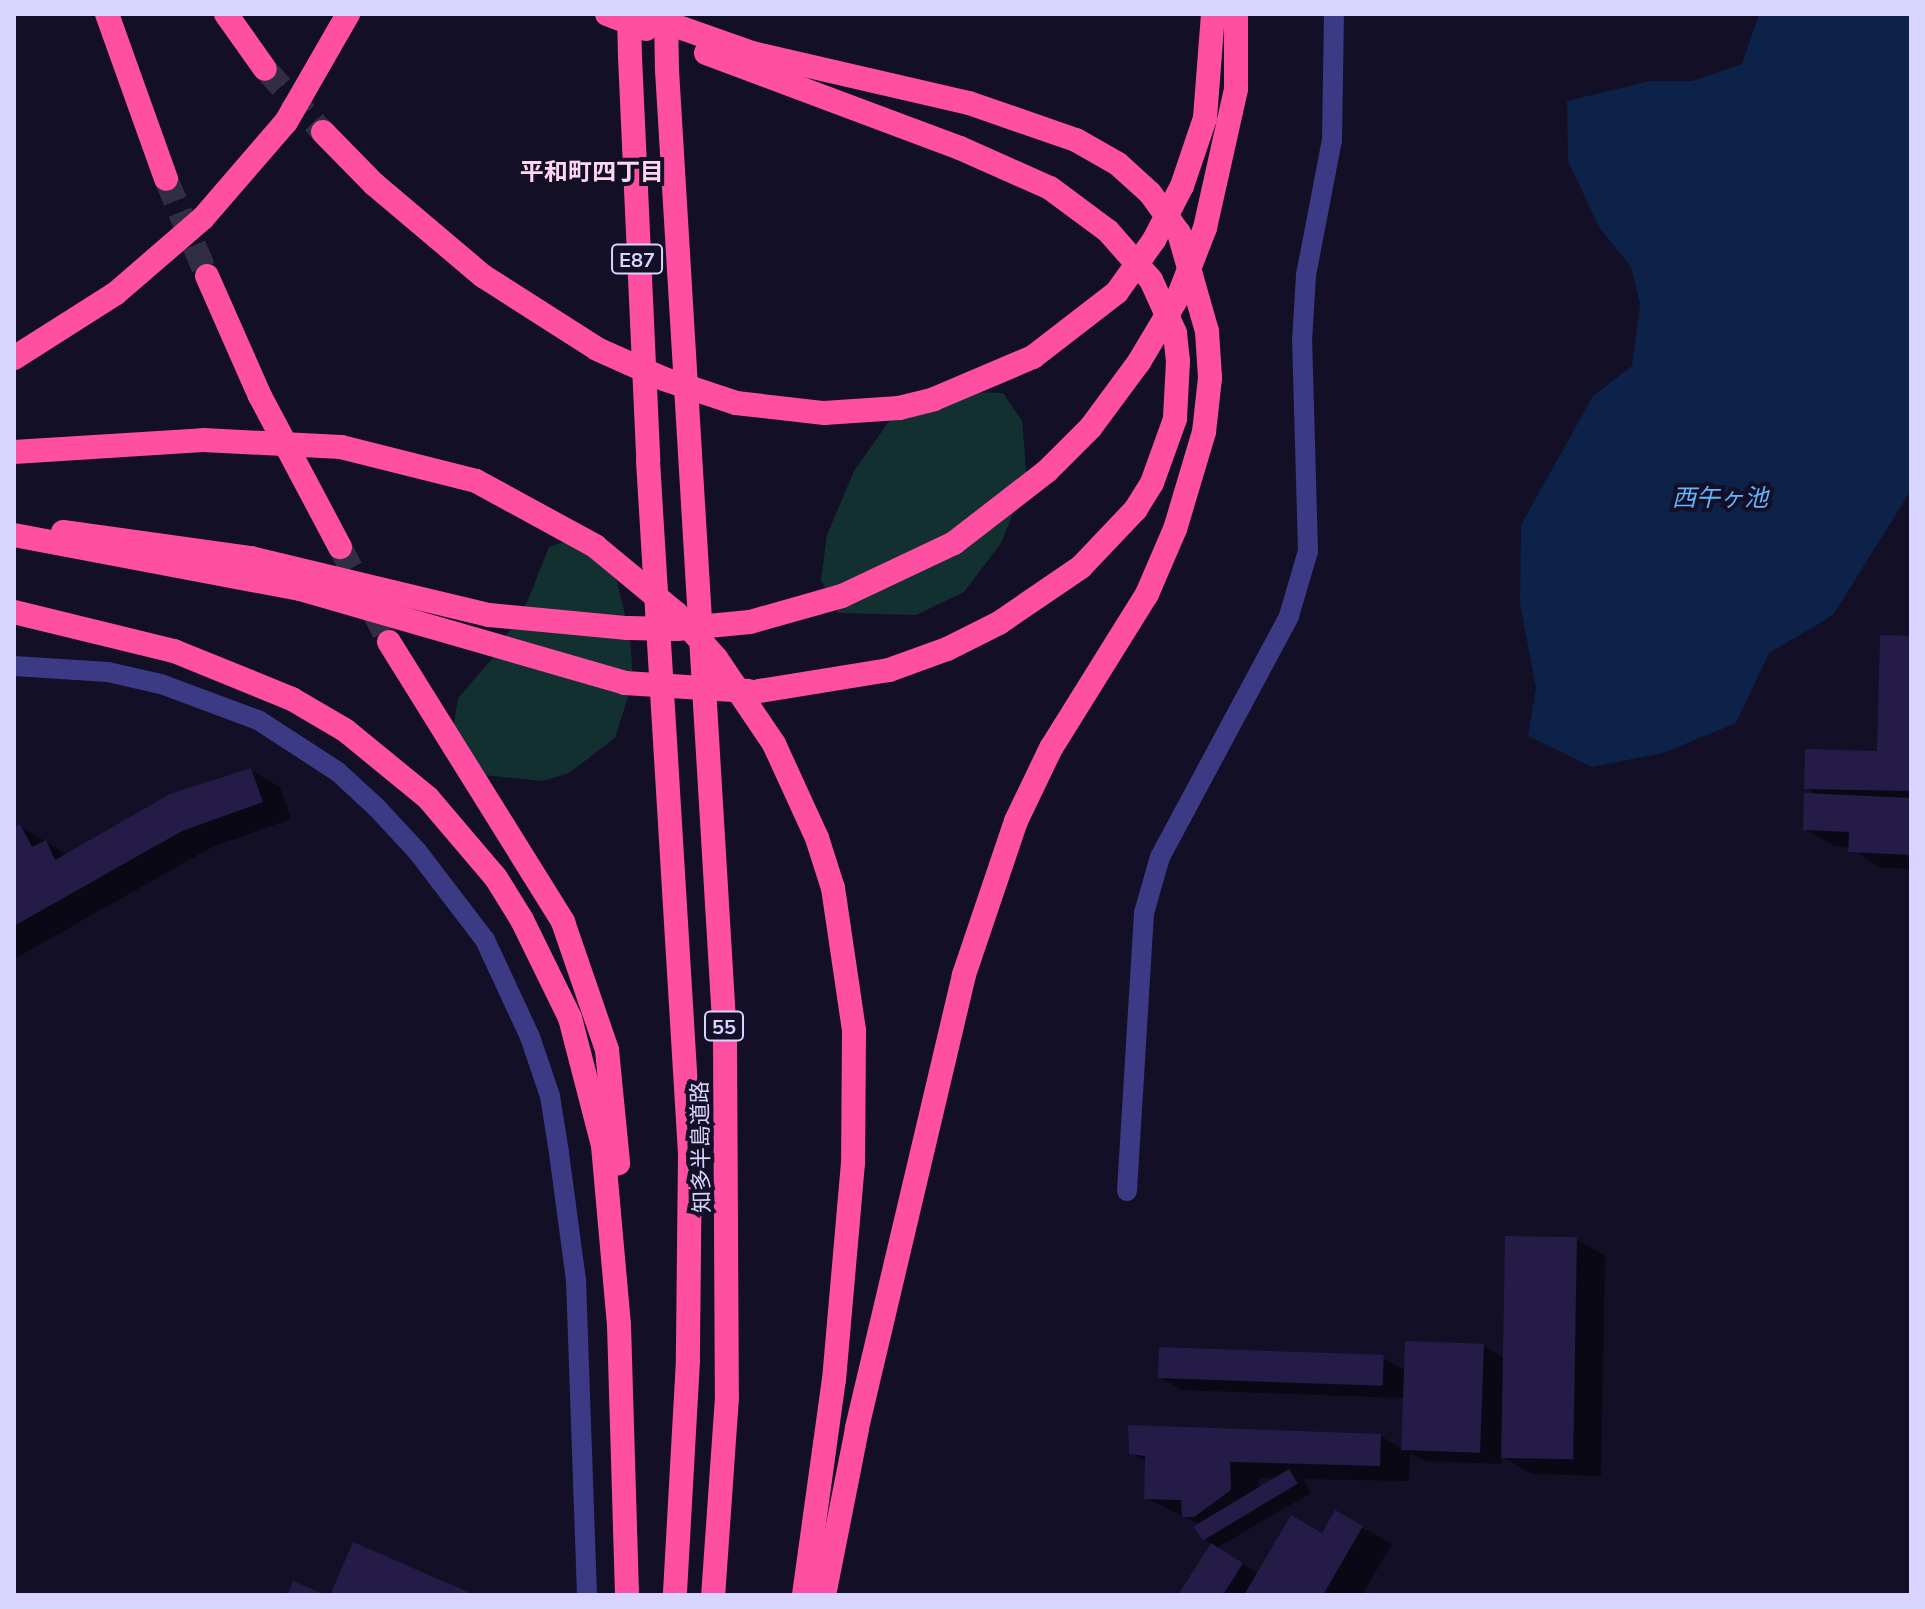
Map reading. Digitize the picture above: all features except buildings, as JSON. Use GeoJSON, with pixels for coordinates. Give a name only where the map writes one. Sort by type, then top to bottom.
{"type":"FeatureCollection","features":[{"type":"Feature","properties":{"kind":"highway"},"geometry":{"type":"LineString","coordinates":[[107,14],[166,179]]}},
{"type":"Feature","properties":{"kind":"highway"},"geometry":{"type":"LineString","coordinates":[[226,14],[265,69]]}},
{"type":"Feature","properties":{"kind":"highway"},"geometry":{"type":"LineString","coordinates":[[14,358],[115,294],[203,218],[286,122],[348,14]]}},
{"type":"Feature","properties":{"kind":"highway"},"geometry":{"type":"LineString","coordinates":[[14,532],[300,589],[625,683],[760,691],[889,670],[947,649],[999,623],[1081,567],[1136,509],[1167,447],[1179,390],[1175,333],[1163,301],[1130,252],[1050,188],[960,148],[607,14]]}},
{"type":"Feature","properties":{"kind":"highway","name":"E87"},"geometry":{"type":"LineString","coordinates":[[629,14],[648,461]]}},
{"type":"Feature","properties":{"kind":"highway"},"geometry":{"type":"LineString","coordinates":[[642,14],[752,53],[969,103],[1076,140],[1118,164],[1150,193],[1179,233],[1207,331],[1210,378],[1204,432],[1175,529],[1147,594],[1051,748],[1016,821],[964,975],[857,1429],[824,1595]]}},
{"type":"Feature","properties":{"kind":"highway","name":"E87"},"geometry":{"type":"LineString","coordinates":[[666,14],[687,458]]}},
{"type":"Feature","properties":{"kind":"highway"},"geometry":{"type":"LineString","coordinates":[[323,132],[483,276],[597,349],[664,379],[736,403],[824,413],[899,408],[934,399],[1033,357],[1117,292],[1154,240],[1182,186],[1205,118],[1213,14]]}},
{"type":"Feature","properties":{"kind":"highway"},"geometry":{"type":"LineString","coordinates":[[14,532],[179,545],[489,615],[627,628],[677,629],[750,622],[842,596],[954,543],[1047,471],[1091,427],[1139,362],[1179,295],[1205,228],[1236,89],[1236,14]]}},
{"type":"Feature","properties":{"kind":"highway"},"geometry":{"type":"LineString","coordinates":[[207,276],[260,396],[340,547]]}},
{"type":"Feature","properties":{"kind":"highway"},"geometry":{"type":"LineString","coordinates":[[14,452],[203,440],[341,447],[384,454],[476,481],[595,546],[676,613],[716,658],[786,766],[833,888],[854,1030],[853,1163],[834,1380],[804,1595]]}},
{"type":"Feature","properties":{"kind":"highway","name":"知多半島道路"},"geometry":{"type":"LineString","coordinates":[[687,458],[719,921],[729,1156],[727,1397],[713,1595]]}},
{"type":"Feature","properties":{"kind":"highway","name":"知多半島道路"},"geometry":{"type":"LineString","coordinates":[[648,461],[690,1154],[688,1360],[675,1595]]}},
{"type":"Feature","properties":{"kind":"highway"},"geometry":{"type":"LineString","coordinates":[[14,612],[174,651],[292,699],[389,764],[463,837],[522,920],[570,1018],[603,1146],[619,1325]]}},
{"type":"Feature","properties":{"kind":"highway"},"geometry":{"type":"LineString","coordinates":[[389,642],[450,747],[544,889],[595,1004],[616,1122],[627,1595]]}},
{"type":"Feature","properties":{"kind":"street"},"geometry":{"type":"LineString","coordinates":[[1127,1191],[1144,913],[1160,857],[1289,616],[1308,551],[1302,341],[1306,275],[1332,140],[1334,14]]}},
{"type":"Feature","properties":{"kind":"street"},"geometry":{"type":"LineString","coordinates":[[14,666],[108,672],[161,684],[258,720],[338,772],[377,808],[417,851],[485,940],[535,1052],[550,1096],[561,1166],[576,1280],[587,1595]]}},
{"type":"Feature","properties":{"kind":"green space"},"geometry":{"type":"Polygon","coordinates":[[[944,391],[1003,393],[1022,421],[1027,480],[1001,543],[964,592],[916,615],[838,613],[821,580],[827,535],[854,471],[892,417],[944,391]]]}},
{"type":"Feature","properties":{"kind":"green space"},"geometry":{"type":"Polygon","coordinates":[[[581,536],[610,553],[630,635],[633,681],[615,738],[569,773],[543,781],[474,774],[452,736],[458,698],[491,660],[528,600],[549,547],[581,536]]]}},
{"type":"Feature","properties":{"kind":"water","name":"西午ヶ池"},"geometry":{"type":"Polygon","coordinates":[[[1759,14],[1911,14],[1911,490],[1833,615],[1769,653],[1736,723],[1663,753],[1592,767],[1528,736],[1536,688],[1520,604],[1521,525],[1593,396],[1632,366],[1640,304],[1631,267],[1599,227],[1568,161],[1567,101],[1650,81],[1692,81],[1742,64],[1759,14]]]}},
{"type":"Feature","properties":{"kind":"tunnel"},"geometry":{"type":"LineString","coordinates":[[265,69],[323,132]]}},
{"type":"Feature","properties":{"kind":"tunnel"},"geometry":{"type":"LineString","coordinates":[[166,179],[207,276]]}},
{"type":"Feature","properties":{"kind":"tunnel"},"geometry":{"type":"LineString","coordinates":[[340,547],[389,642]]}},
{"type":"Feature","properties":{"kind":"district","name":"平和町四丁目"},"geometry":{"type":"Point","coordinates":[592,172]}}]}
